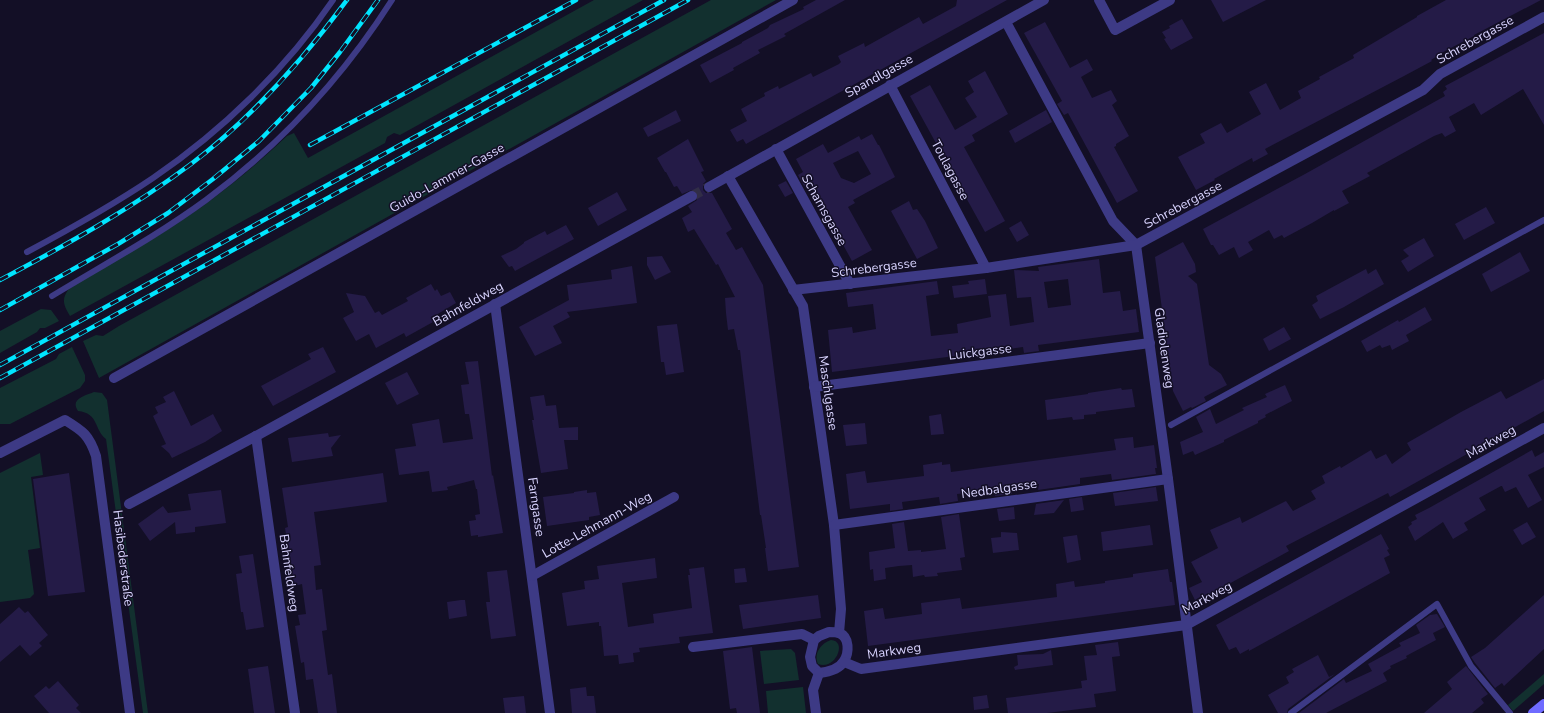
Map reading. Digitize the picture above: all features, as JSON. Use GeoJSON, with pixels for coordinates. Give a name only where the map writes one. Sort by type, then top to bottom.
{"type":"FeatureCollection","features":[{"type":"Feature","properties":{"kind":"street","name":"Guido-Lammer-Gasse"},"geometry":{"type":"LineString","coordinates":[[114,378],[793,0]]}},
{"type":"Feature","properties":{"kind":"street","name":"Spandlgasse"},"geometry":{"type":"LineString","coordinates":[[728,176],[1044,0]]}},
{"type":"Feature","properties":{"kind":"street"},"geometry":{"type":"LineString","coordinates":[[1099,0],[1115,30],[1170,0]]}},
{"type":"Feature","properties":{"kind":"street","name":"Schrebergasse"},"geometry":{"type":"LineString","coordinates":[[793,290],[986,268],[1136,245],[1423,90],[1440,74],[1544,17]]}},
{"type":"Feature","properties":{"kind":"street"},"geometry":{"type":"LineString","coordinates":[[1006,22],[1113,221],[1136,245]]}},
{"type":"Feature","properties":{"kind":"street","name":"Toulagasse"},"geometry":{"type":"LineString","coordinates":[[890,85],[986,268]]}},
{"type":"Feature","properties":{"kind":"street","name":"Schamsgasse"},"geometry":{"type":"LineString","coordinates":[[776,149],[850,284]]}},
{"type":"Feature","properties":{"kind":"street"},"geometry":{"type":"LineString","coordinates":[[709,187],[728,176]]}},
{"type":"Feature","properties":{"kind":"street","name":"Maschlgasse"},"geometry":{"type":"LineString","coordinates":[[728,176],[803,306],[834,525],[841,609],[839,633]]}},
{"type":"Feature","properties":{"kind":"street","name":"Bahnfeldweg"},"geometry":{"type":"LineString","coordinates":[[129,504],[256,436],[692,196]]}},
{"type":"Feature","properties":{"kind":"street","name":"Gladiolenweg"},"geometry":{"type":"LineString","coordinates":[[1136,245],[1198,713]]}},
{"type":"Feature","properties":{"kind":"street","name":"Farngasse"},"geometry":{"type":"LineString","coordinates":[[495,304],[550,713]]}},
{"type":"Feature","properties":{"kind":"street","name":"Luickgasse"},"geometry":{"type":"LineString","coordinates":[[814,387],[1150,344]]}},
{"type":"Feature","properties":{"kind":"street","name":"Hasibederstraße"},"geometry":{"type":"LineString","coordinates":[[0,453],[65,420],[80,429],[91,441],[96,456],[130,713]]}},
{"type":"Feature","properties":{"kind":"street","name":"Markweg"},"geometry":{"type":"LineString","coordinates":[[844,662],[861,669],[1186,625],[1544,428]]}},
{"type":"Feature","properties":{"kind":"street","name":"Bahnfeldweg"},"geometry":{"type":"LineString","coordinates":[[256,436],[295,713]]}},
{"type":"Feature","properties":{"kind":"street","name":"Nedbalgasse"},"geometry":{"type":"LineString","coordinates":[[834,525],[1168,480]]}},
{"type":"Feature","properties":{"kind":"street","name":"Lotte-Lehmann-Weg"},"geometry":{"type":"LineString","coordinates":[[532,576],[674,497]]}},
{"type":"Feature","properties":{"kind":"street"},"geometry":{"type":"LineString","coordinates":[[829,632],[839,633],[845,637],[848,644],[844,662],[830,672],[819,673],[812,666],[810,657],[814,640],[829,632]]}},
{"type":"Feature","properties":{"kind":"street"},"geometry":{"type":"LineString","coordinates":[[693,647],[802,634],[814,640]]}},
{"type":"Feature","properties":{"kind":"street"},"geometry":{"type":"LineString","coordinates":[[816,713],[813,690],[819,673]]}},
{"type":"Feature","properties":{"kind":"street"},"geometry":{"type":"LineString","coordinates":[[1533,713],[1544,704]]}},
{"type":"Feature","properties":{"kind":"lane"},"geometry":{"type":"LineString","coordinates":[[27,252],[88,219],[153,178],[213,132],[252,96],[284,63],[313,28],[333,0]]}},
{"type":"Feature","properties":{"kind":"lane"},"geometry":{"type":"LineString","coordinates":[[52,296],[147,240],[206,200],[247,166],[284,133],[323,92],[352,58],[392,0]]}},
{"type":"Feature","properties":{"kind":"lane"},"geometry":{"type":"LineString","coordinates":[[1171,425],[1544,220]]}},
{"type":"Feature","properties":{"kind":"lane"},"geometry":{"type":"LineString","coordinates":[[1291,713],[1437,604],[1471,666],[1510,713]]}},
{"type":"Feature","properties":{"kind":"green space"},"geometry":{"type":"Polygon","coordinates":[[[594,0],[643,0],[400,135],[394,133],[387,137],[385,143],[70,316],[64,303],[68,290],[92,274],[155,238],[199,209],[259,162],[287,136],[294,133],[308,158],[594,0]]]}},
{"type":"Feature","properties":{"kind":"green space"},"geometry":{"type":"Polygon","coordinates":[[[711,0],[776,0],[99,378],[83,341],[96,335],[103,336],[711,0]]]}},
{"type":"Feature","properties":{"kind":"green space"},"geometry":{"type":"Polygon","coordinates":[[[41,309],[51,310],[59,321],[45,328],[40,328],[37,332],[0,353],[0,331],[41,309]]]}},
{"type":"Feature","properties":{"kind":"green space"},"geometry":{"type":"Polygon","coordinates":[[[72,347],[85,375],[85,381],[80,388],[10,424],[0,424],[0,388],[56,359],[59,354],[72,347]]]}},
{"type":"Feature","properties":{"kind":"green space"},"geometry":{"type":"Polygon","coordinates":[[[94,392],[102,393],[107,400],[148,713],[143,713],[106,439],[102,435],[93,418],[85,412],[78,411],[76,407],[79,398],[94,392]]]}},
{"type":"Feature","properties":{"kind":"green space"},"geometry":{"type":"Polygon","coordinates":[[[40,453],[43,475],[31,477],[40,548],[28,550],[34,594],[30,598],[0,602],[0,473],[40,453]]]}},
{"type":"Feature","properties":{"kind":"green space"},"geometry":{"type":"Polygon","coordinates":[[[831,640],[839,645],[837,655],[830,663],[824,665],[818,664],[817,653],[819,649],[827,641],[831,640]]]}},
{"type":"Feature","properties":{"kind":"green space"},"geometry":{"type":"Polygon","coordinates":[[[791,649],[795,653],[799,680],[764,684],[760,651],[791,649]]]}},
{"type":"Feature","properties":{"kind":"green space"},"geometry":{"type":"Polygon","coordinates":[[[1544,674],[1544,684],[1513,711],[1508,705],[1544,674]]]}},
{"type":"Feature","properties":{"kind":"green space"},"geometry":{"type":"Polygon","coordinates":[[[803,687],[806,713],[768,713],[766,691],[803,687]]]}},
{"type":"Feature","properties":{"kind":"building"},"geometry":{"type":"Polygon","coordinates":[[[816,0],[845,0],[784,34],[786,36],[758,50],[760,53],[733,68],[734,70],[710,83],[700,65],[742,43],[768,28],[770,25],[804,9],[803,7],[816,0]]]}},
{"type":"Feature","properties":{"kind":"building"},"geometry":{"type":"Polygon","coordinates":[[[957,0],[1007,0],[746,144],[743,139],[737,142],[730,130],[747,121],[741,109],[765,96],[764,93],[778,86],[779,89],[811,73],[813,77],[839,64],[841,62],[838,56],[864,43],[865,47],[919,17],[923,24],[956,6],[957,0]]]}},
{"type":"Feature","properties":{"kind":"building"},"geometry":{"type":"Polygon","coordinates":[[[1211,0],[1266,0],[1223,22],[1211,0]]]}},
{"type":"Feature","properties":{"kind":"building"},"geometry":{"type":"Polygon","coordinates":[[[1446,0],[1541,0],[1445,51],[1431,60],[1432,61],[1265,149],[1268,154],[1253,162],[1252,158],[1196,190],[1178,157],[1205,143],[1200,134],[1221,123],[1227,133],[1261,114],[1249,92],[1266,83],[1280,110],[1301,98],[1298,91],[1320,79],[1319,77],[1354,58],[1353,55],[1446,0]]]}},
{"type":"Feature","properties":{"kind":"building"},"geometry":{"type":"Polygon","coordinates":[[[1182,19],[1193,38],[1171,50],[1164,39],[1166,38],[1162,32],[1170,28],[1169,26],[1182,19]]]}},
{"type":"Feature","properties":{"kind":"building"},"geometry":{"type":"Polygon","coordinates":[[[1045,22],[1070,68],[1087,59],[1093,70],[1081,77],[1092,98],[1111,90],[1117,101],[1112,105],[1129,136],[1116,144],[1114,147],[1138,191],[1117,203],[1068,113],[1064,115],[1057,104],[1062,101],[1024,33],[1045,22]]]}},
{"type":"Feature","properties":{"kind":"building"},"geometry":{"type":"Polygon","coordinates":[[[1544,33],[1544,125],[1523,89],[1481,115],[1474,103],[1449,117],[1456,131],[1445,137],[1442,133],[1434,136],[1367,173],[1370,176],[1342,191],[1349,203],[1312,223],[1284,238],[1282,235],[1274,239],[1269,230],[1248,242],[1253,250],[1239,258],[1234,247],[1219,255],[1213,245],[1211,245],[1203,229],[1445,96],[1443,92],[1447,89],[1445,86],[1544,33]]]}},
{"type":"Feature","properties":{"kind":"building"},"geometry":{"type":"Polygon","coordinates":[[[985,71],[1008,114],[972,135],[975,141],[964,147],[1005,221],[985,232],[910,96],[930,85],[955,130],[977,117],[965,98],[974,92],[968,81],[985,71]]]}},
{"type":"Feature","properties":{"kind":"building"},"geometry":{"type":"Polygon","coordinates":[[[676,110],[681,121],[648,137],[643,128],[676,110]]]}},
{"type":"Feature","properties":{"kind":"building"},"geometry":{"type":"Polygon","coordinates":[[[1046,110],[1052,122],[1015,143],[1009,131],[1046,110]]]}},
{"type":"Feature","properties":{"kind":"building"},"geometry":{"type":"Polygon","coordinates":[[[872,134],[895,177],[853,200],[855,203],[848,207],[872,250],[852,261],[809,183],[804,186],[798,175],[803,172],[796,159],[823,144],[828,153],[859,136],[861,140],[872,134]],[[858,151],[833,163],[841,178],[854,183],[871,174],[858,151]]]}},
{"type":"Feature","properties":{"kind":"building"},"geometry":{"type":"Polygon","coordinates":[[[688,139],[704,171],[701,172],[706,181],[703,184],[703,190],[706,193],[712,193],[732,229],[726,233],[736,250],[742,247],[763,285],[799,567],[768,571],[740,350],[738,350],[734,329],[728,330],[725,298],[735,297],[718,264],[716,265],[694,229],[688,232],[682,218],[692,212],[688,206],[697,200],[697,193],[692,190],[682,194],[677,186],[674,187],[657,158],[688,139]]]}},
{"type":"Feature","properties":{"kind":"building"},"geometry":{"type":"Polygon","coordinates":[[[786,181],[793,193],[785,197],[778,185],[786,181]]]}},
{"type":"Feature","properties":{"kind":"building"},"geometry":{"type":"Polygon","coordinates":[[[617,192],[627,210],[598,226],[588,208],[617,192]]]}},
{"type":"Feature","properties":{"kind":"building"},"geometry":{"type":"Polygon","coordinates":[[[909,201],[913,210],[917,209],[925,221],[938,248],[917,259],[891,211],[909,201]]]}},
{"type":"Feature","properties":{"kind":"building"},"geometry":{"type":"Polygon","coordinates":[[[1486,207],[1495,223],[1464,240],[1455,224],[1486,207]]]}},
{"type":"Feature","properties":{"kind":"building"},"geometry":{"type":"Polygon","coordinates":[[[1021,221],[1029,235],[1017,242],[1009,228],[1021,221]]]}},
{"type":"Feature","properties":{"kind":"building"},"geometry":{"type":"Polygon","coordinates":[[[566,225],[574,239],[515,271],[512,266],[509,267],[501,256],[516,249],[524,242],[545,231],[547,235],[566,225]]]}},
{"type":"Feature","properties":{"kind":"building"},"geometry":{"type":"Polygon","coordinates":[[[1424,238],[1434,256],[1408,272],[1401,261],[1409,256],[1403,250],[1424,238]]]}},
{"type":"Feature","properties":{"kind":"building"},"geometry":{"type":"Polygon","coordinates":[[[1183,242],[1195,264],[1196,272],[1188,276],[1197,284],[1209,365],[1221,374],[1227,385],[1204,397],[1206,401],[1183,411],[1173,391],[1155,257],[1183,242]]]}},
{"type":"Feature","properties":{"kind":"building"},"geometry":{"type":"Polygon","coordinates":[[[1520,252],[1530,271],[1491,292],[1482,274],[1520,252]]]}},
{"type":"Feature","properties":{"kind":"building"},"geometry":{"type":"Polygon","coordinates":[[[662,256],[671,272],[655,280],[647,265],[647,257],[662,256]]]}},
{"type":"Feature","properties":{"kind":"building"},"geometry":{"type":"Polygon","coordinates":[[[1099,259],[1103,293],[1120,291],[1123,311],[1136,309],[1139,332],[1038,345],[1039,351],[1024,353],[1023,347],[832,372],[828,330],[852,327],[853,333],[876,329],[873,304],[848,307],[846,293],[937,281],[939,294],[926,296],[931,336],[958,333],[957,324],[991,317],[988,296],[1006,294],[1010,326],[1034,322],[1031,297],[1017,298],[1014,270],[1039,271],[1038,267],[1099,259]],[[1068,279],[1044,282],[1048,308],[1071,305],[1068,279]]]}},
{"type":"Feature","properties":{"kind":"building"},"geometry":{"type":"Polygon","coordinates":[[[632,266],[637,303],[567,312],[570,317],[553,326],[562,343],[535,356],[519,327],[569,300],[567,285],[612,279],[611,270],[632,266]]]}},
{"type":"Feature","properties":{"kind":"building"},"geometry":{"type":"Polygon","coordinates":[[[1366,269],[1368,274],[1376,269],[1384,284],[1320,319],[1312,305],[1318,301],[1316,296],[1366,269]]]}},
{"type":"Feature","properties":{"kind":"building"},"geometry":{"type":"Polygon","coordinates":[[[985,279],[987,294],[954,298],[952,286],[969,284],[968,281],[985,279]]]}},
{"type":"Feature","properties":{"kind":"building"},"geometry":{"type":"Polygon","coordinates":[[[431,284],[435,291],[437,289],[441,296],[450,292],[456,303],[431,318],[433,322],[406,337],[404,333],[376,348],[369,334],[356,341],[343,318],[354,312],[346,293],[365,296],[375,313],[379,311],[382,315],[408,301],[406,298],[431,284]]]}},
{"type":"Feature","properties":{"kind":"building"},"geometry":{"type":"Polygon","coordinates":[[[1425,307],[1432,320],[1406,335],[1409,341],[1392,350],[1390,345],[1382,348],[1380,345],[1367,352],[1361,341],[1425,307]]]}},
{"type":"Feature","properties":{"kind":"building"},"geometry":{"type":"Polygon","coordinates":[[[677,324],[684,372],[666,375],[664,362],[661,362],[657,326],[677,324]]]}},
{"type":"Feature","properties":{"kind":"building"},"geometry":{"type":"Polygon","coordinates":[[[1284,327],[1291,339],[1269,351],[1263,339],[1284,327]]]}},
{"type":"Feature","properties":{"kind":"building"},"geometry":{"type":"Polygon","coordinates":[[[323,347],[336,372],[273,406],[261,386],[311,359],[308,354],[323,347]]]}},
{"type":"Feature","properties":{"kind":"building"},"geometry":{"type":"Polygon","coordinates":[[[478,361],[492,476],[493,475],[503,533],[478,537],[478,535],[471,536],[469,521],[476,520],[475,515],[480,514],[477,489],[474,480],[447,487],[448,490],[432,492],[429,471],[399,475],[395,449],[416,446],[412,424],[439,419],[443,443],[473,439],[469,414],[465,414],[461,385],[469,384],[465,362],[478,361]]]}},
{"type":"Feature","properties":{"kind":"building"},"geometry":{"type":"Polygon","coordinates":[[[407,372],[419,394],[397,405],[385,383],[407,372]]]}},
{"type":"Feature","properties":{"kind":"building"},"geometry":{"type":"Polygon","coordinates":[[[1544,379],[1544,411],[1390,497],[1388,493],[1286,546],[1289,551],[1202,600],[1200,597],[1195,600],[1189,588],[1202,582],[1191,562],[1218,548],[1210,530],[1240,517],[1242,523],[1286,501],[1293,511],[1316,499],[1311,491],[1325,483],[1322,476],[1340,466],[1341,468],[1371,450],[1376,459],[1386,454],[1392,464],[1411,450],[1407,443],[1461,412],[1501,391],[1506,399],[1544,379]]]}},
{"type":"Feature","properties":{"kind":"building"},"geometry":{"type":"Polygon","coordinates":[[[1285,385],[1292,401],[1265,415],[1266,417],[1258,421],[1258,423],[1224,440],[1224,442],[1195,455],[1193,451],[1183,455],[1180,442],[1203,432],[1196,417],[1210,409],[1216,424],[1244,410],[1242,408],[1267,397],[1265,394],[1285,385]]]}},
{"type":"Feature","properties":{"kind":"building"},"geometry":{"type":"Polygon","coordinates":[[[1121,388],[1122,390],[1132,389],[1135,407],[1096,412],[1096,414],[1084,415],[1084,419],[1073,420],[1072,417],[1047,420],[1045,400],[1121,388]]]}},
{"type":"Feature","properties":{"kind":"building"},"geometry":{"type":"Polygon","coordinates":[[[174,391],[191,426],[213,414],[222,431],[205,442],[172,458],[161,446],[166,444],[153,416],[158,413],[155,407],[166,402],[163,397],[174,391]]]}},
{"type":"Feature","properties":{"kind":"building"},"geometry":{"type":"Polygon","coordinates":[[[544,395],[546,406],[556,405],[559,428],[578,427],[578,440],[564,440],[568,469],[541,473],[532,420],[534,420],[530,397],[544,395]]]}},
{"type":"Feature","properties":{"kind":"building"},"geometry":{"type":"Polygon","coordinates":[[[941,414],[944,434],[931,435],[929,416],[941,414]]]}},
{"type":"Feature","properties":{"kind":"building"},"geometry":{"type":"Polygon","coordinates":[[[865,423],[867,444],[846,446],[843,425],[865,423]]]}},
{"type":"Feature","properties":{"kind":"building"},"geometry":{"type":"Polygon","coordinates":[[[328,433],[329,437],[341,435],[331,448],[333,456],[292,462],[288,438],[328,433]]]}},
{"type":"Feature","properties":{"kind":"building"},"geometry":{"type":"Polygon","coordinates":[[[1133,437],[1134,448],[1154,445],[1157,468],[1155,468],[1156,474],[1112,480],[1111,474],[1080,478],[1080,484],[1038,490],[1039,484],[1011,488],[1012,494],[995,496],[995,490],[957,494],[958,501],[940,504],[939,497],[902,502],[903,509],[890,511],[890,504],[850,509],[846,474],[865,471],[867,483],[924,476],[923,465],[942,462],[942,465],[950,464],[951,472],[1116,450],[1114,439],[1133,437]]]}},
{"type":"Feature","properties":{"kind":"building"},"geometry":{"type":"Polygon","coordinates":[[[1532,450],[1535,457],[1544,452],[1544,467],[1528,475],[1542,500],[1528,508],[1516,487],[1505,492],[1501,486],[1479,498],[1486,510],[1464,523],[1468,530],[1453,539],[1443,522],[1415,541],[1408,527],[1412,524],[1411,522],[1417,519],[1415,515],[1532,450]]]}},
{"type":"Feature","properties":{"kind":"building"},"geometry":{"type":"Polygon","coordinates":[[[69,473],[85,592],[48,596],[33,479],[69,473]]]}},
{"type":"Feature","properties":{"kind":"building"},"geometry":{"type":"Polygon","coordinates":[[[383,473],[387,502],[314,512],[321,565],[314,566],[316,590],[322,589],[327,630],[322,631],[328,675],[332,674],[337,713],[318,713],[313,679],[306,680],[304,662],[301,663],[295,626],[300,625],[298,615],[306,614],[302,584],[294,586],[285,528],[288,527],[282,488],[383,473]]]}},
{"type":"Feature","properties":{"kind":"building"},"geometry":{"type":"Polygon","coordinates":[[[1156,487],[1158,501],[1115,506],[1113,493],[1156,487]]]}},
{"type":"Feature","properties":{"kind":"building"},"geometry":{"type":"Polygon","coordinates":[[[221,490],[226,523],[195,527],[195,532],[176,534],[175,522],[150,541],[138,524],[163,506],[168,513],[191,510],[188,494],[221,490]]]}},
{"type":"Feature","properties":{"kind":"building"},"geometry":{"type":"Polygon","coordinates":[[[587,490],[587,493],[596,492],[600,515],[589,517],[589,520],[547,526],[543,497],[587,490]]]}},
{"type":"Feature","properties":{"kind":"building"},"geometry":{"type":"Polygon","coordinates":[[[1082,497],[1084,510],[1071,512],[1069,499],[1082,497]]]}},
{"type":"Feature","properties":{"kind":"building"},"geometry":{"type":"Polygon","coordinates":[[[1064,500],[1054,513],[1034,515],[1036,504],[1064,500]]]}},
{"type":"Feature","properties":{"kind":"building"},"geometry":{"type":"Polygon","coordinates":[[[1014,507],[1015,519],[999,521],[997,509],[1014,507]]]}},
{"type":"Feature","properties":{"kind":"building"},"geometry":{"type":"Polygon","coordinates":[[[959,514],[965,557],[960,558],[962,570],[937,573],[938,576],[925,577],[924,575],[913,577],[912,565],[899,566],[885,568],[886,579],[874,581],[873,569],[870,570],[869,552],[895,548],[892,524],[904,522],[908,551],[921,550],[921,552],[946,549],[941,517],[959,514]]]}},
{"type":"Feature","properties":{"kind":"building"},"geometry":{"type":"Polygon","coordinates":[[[1527,522],[1536,537],[1522,545],[1513,530],[1527,522]]]}},
{"type":"Feature","properties":{"kind":"building"},"geometry":{"type":"Polygon","coordinates":[[[1150,525],[1153,545],[1103,551],[1101,532],[1150,525]]]}},
{"type":"Feature","properties":{"kind":"building"},"geometry":{"type":"Polygon","coordinates":[[[1001,532],[1017,533],[1019,550],[993,553],[991,538],[1001,537],[1001,532]]]}},
{"type":"Feature","properties":{"kind":"building"},"geometry":{"type":"Polygon","coordinates":[[[1381,534],[1389,549],[1387,550],[1390,555],[1384,558],[1390,573],[1249,651],[1249,649],[1240,654],[1236,647],[1229,650],[1216,625],[1381,534]]]}},
{"type":"Feature","properties":{"kind":"building"},"geometry":{"type":"Polygon","coordinates":[[[1077,535],[1081,560],[1067,563],[1063,537],[1077,535]]]}},
{"type":"Feature","properties":{"kind":"building"},"geometry":{"type":"Polygon","coordinates":[[[253,554],[264,627],[246,630],[243,612],[241,612],[236,574],[242,573],[239,556],[253,554]]]}},
{"type":"Feature","properties":{"kind":"building"},"geometry":{"type":"Polygon","coordinates":[[[655,558],[657,578],[622,583],[628,627],[654,623],[653,614],[692,608],[688,575],[690,575],[689,569],[704,567],[713,633],[679,637],[680,643],[639,648],[640,652],[633,653],[634,662],[619,664],[618,655],[604,656],[601,626],[599,626],[599,622],[567,626],[562,593],[585,589],[584,581],[599,579],[597,566],[655,558]]]}},
{"type":"Feature","properties":{"kind":"building"},"geometry":{"type":"Polygon","coordinates":[[[745,568],[747,582],[735,583],[734,569],[745,568]]]}},
{"type":"Feature","properties":{"kind":"building"},"geometry":{"type":"Polygon","coordinates":[[[1168,569],[1170,582],[1172,582],[1175,605],[868,646],[864,611],[883,608],[885,619],[922,614],[921,603],[960,598],[962,609],[1057,597],[1056,584],[1074,581],[1075,587],[1105,583],[1105,581],[1133,577],[1133,574],[1168,569]]]}},
{"type":"Feature","properties":{"kind":"building"},"geometry":{"type":"Polygon","coordinates":[[[507,570],[516,636],[491,639],[486,602],[490,602],[487,572],[507,570]]]}},
{"type":"Feature","properties":{"kind":"building"},"geometry":{"type":"Polygon","coordinates":[[[818,595],[821,618],[743,629],[739,605],[818,595]]]}},
{"type":"Feature","properties":{"kind":"building"},"geometry":{"type":"Polygon","coordinates":[[[1544,595],[1544,649],[1504,686],[1502,683],[1495,688],[1471,657],[1485,648],[1544,595]]]}},
{"type":"Feature","properties":{"kind":"building"},"geometry":{"type":"Polygon","coordinates":[[[465,600],[467,616],[449,619],[447,602],[465,600]]]}},
{"type":"Feature","properties":{"kind":"building"},"geometry":{"type":"Polygon","coordinates":[[[19,607],[25,613],[28,611],[48,635],[39,643],[42,646],[30,656],[20,645],[0,662],[0,624],[19,607]]]}},
{"type":"Feature","properties":{"kind":"building"},"geometry":{"type":"Polygon","coordinates":[[[1437,614],[1445,627],[1433,633],[1436,640],[1406,656],[1407,658],[1390,666],[1391,668],[1383,673],[1387,681],[1326,713],[1299,713],[1344,679],[1346,683],[1372,671],[1368,664],[1401,646],[1399,643],[1420,633],[1416,625],[1430,615],[1437,614]]]}},
{"type":"Feature","properties":{"kind":"building"},"geometry":{"type":"Polygon","coordinates":[[[1118,642],[1120,656],[1112,657],[1116,691],[1094,694],[1096,707],[1047,713],[1008,713],[1006,698],[1082,688],[1081,681],[1087,680],[1084,656],[1097,655],[1095,645],[1118,642]]]}},
{"type":"Feature","properties":{"kind":"building"},"geometry":{"type":"Polygon","coordinates":[[[752,647],[760,713],[737,713],[736,708],[730,709],[723,651],[752,647]]]}},
{"type":"Feature","properties":{"kind":"building"},"geometry":{"type":"Polygon","coordinates":[[[1051,650],[1053,665],[1015,670],[1014,667],[1018,665],[1017,655],[1043,654],[1051,650]]]}},
{"type":"Feature","properties":{"kind":"building"},"geometry":{"type":"Polygon","coordinates":[[[1318,655],[1329,677],[1335,674],[1288,709],[1287,713],[1278,713],[1268,695],[1289,683],[1286,677],[1294,672],[1292,669],[1318,655]]]}},
{"type":"Feature","properties":{"kind":"building"},"geometry":{"type":"Polygon","coordinates":[[[268,666],[275,713],[254,713],[248,669],[268,666]]]}},
{"type":"Feature","properties":{"kind":"building"},"geometry":{"type":"Polygon","coordinates":[[[1466,666],[1488,694],[1481,699],[1484,703],[1472,713],[1424,713],[1452,689],[1447,682],[1466,666]]]}},
{"type":"Feature","properties":{"kind":"building"},"geometry":{"type":"Polygon","coordinates":[[[58,681],[79,705],[76,708],[81,713],[49,713],[34,696],[46,686],[49,689],[58,681]]]}},
{"type":"Feature","properties":{"kind":"building"},"geometry":{"type":"Polygon","coordinates":[[[586,687],[587,696],[594,696],[596,713],[572,713],[570,689],[586,687]]]}},
{"type":"Feature","properties":{"kind":"building"},"geometry":{"type":"Polygon","coordinates":[[[987,695],[989,708],[974,710],[973,697],[987,695]]]}},
{"type":"Feature","properties":{"kind":"building"},"geometry":{"type":"Polygon","coordinates":[[[524,696],[526,713],[505,713],[503,698],[524,696]]]}},
{"type":"Feature","properties":{"kind":"tunnel"},"geometry":{"type":"LineString","coordinates":[[692,196],[709,187]]}},
{"type":"Feature","properties":{"kind":"railway"},"geometry":{"type":"LineString","coordinates":[[0,280],[74,240],[122,211],[191,164],[235,128],[275,88],[294,67],[347,0]]}},
{"type":"Feature","properties":{"kind":"railway"},"geometry":{"type":"LineString","coordinates":[[0,310],[118,244],[168,213],[213,179],[259,141],[311,88],[340,52],[378,0]]}},
{"type":"Feature","properties":{"kind":"railway"},"geometry":{"type":"LineString","coordinates":[[310,145],[576,0]]}},
{"type":"Feature","properties":{"kind":"railway"},"geometry":{"type":"LineString","coordinates":[[0,365],[664,0]]}},
{"type":"Feature","properties":{"kind":"railway"},"geometry":{"type":"LineString","coordinates":[[0,378],[688,0]]}}]}
